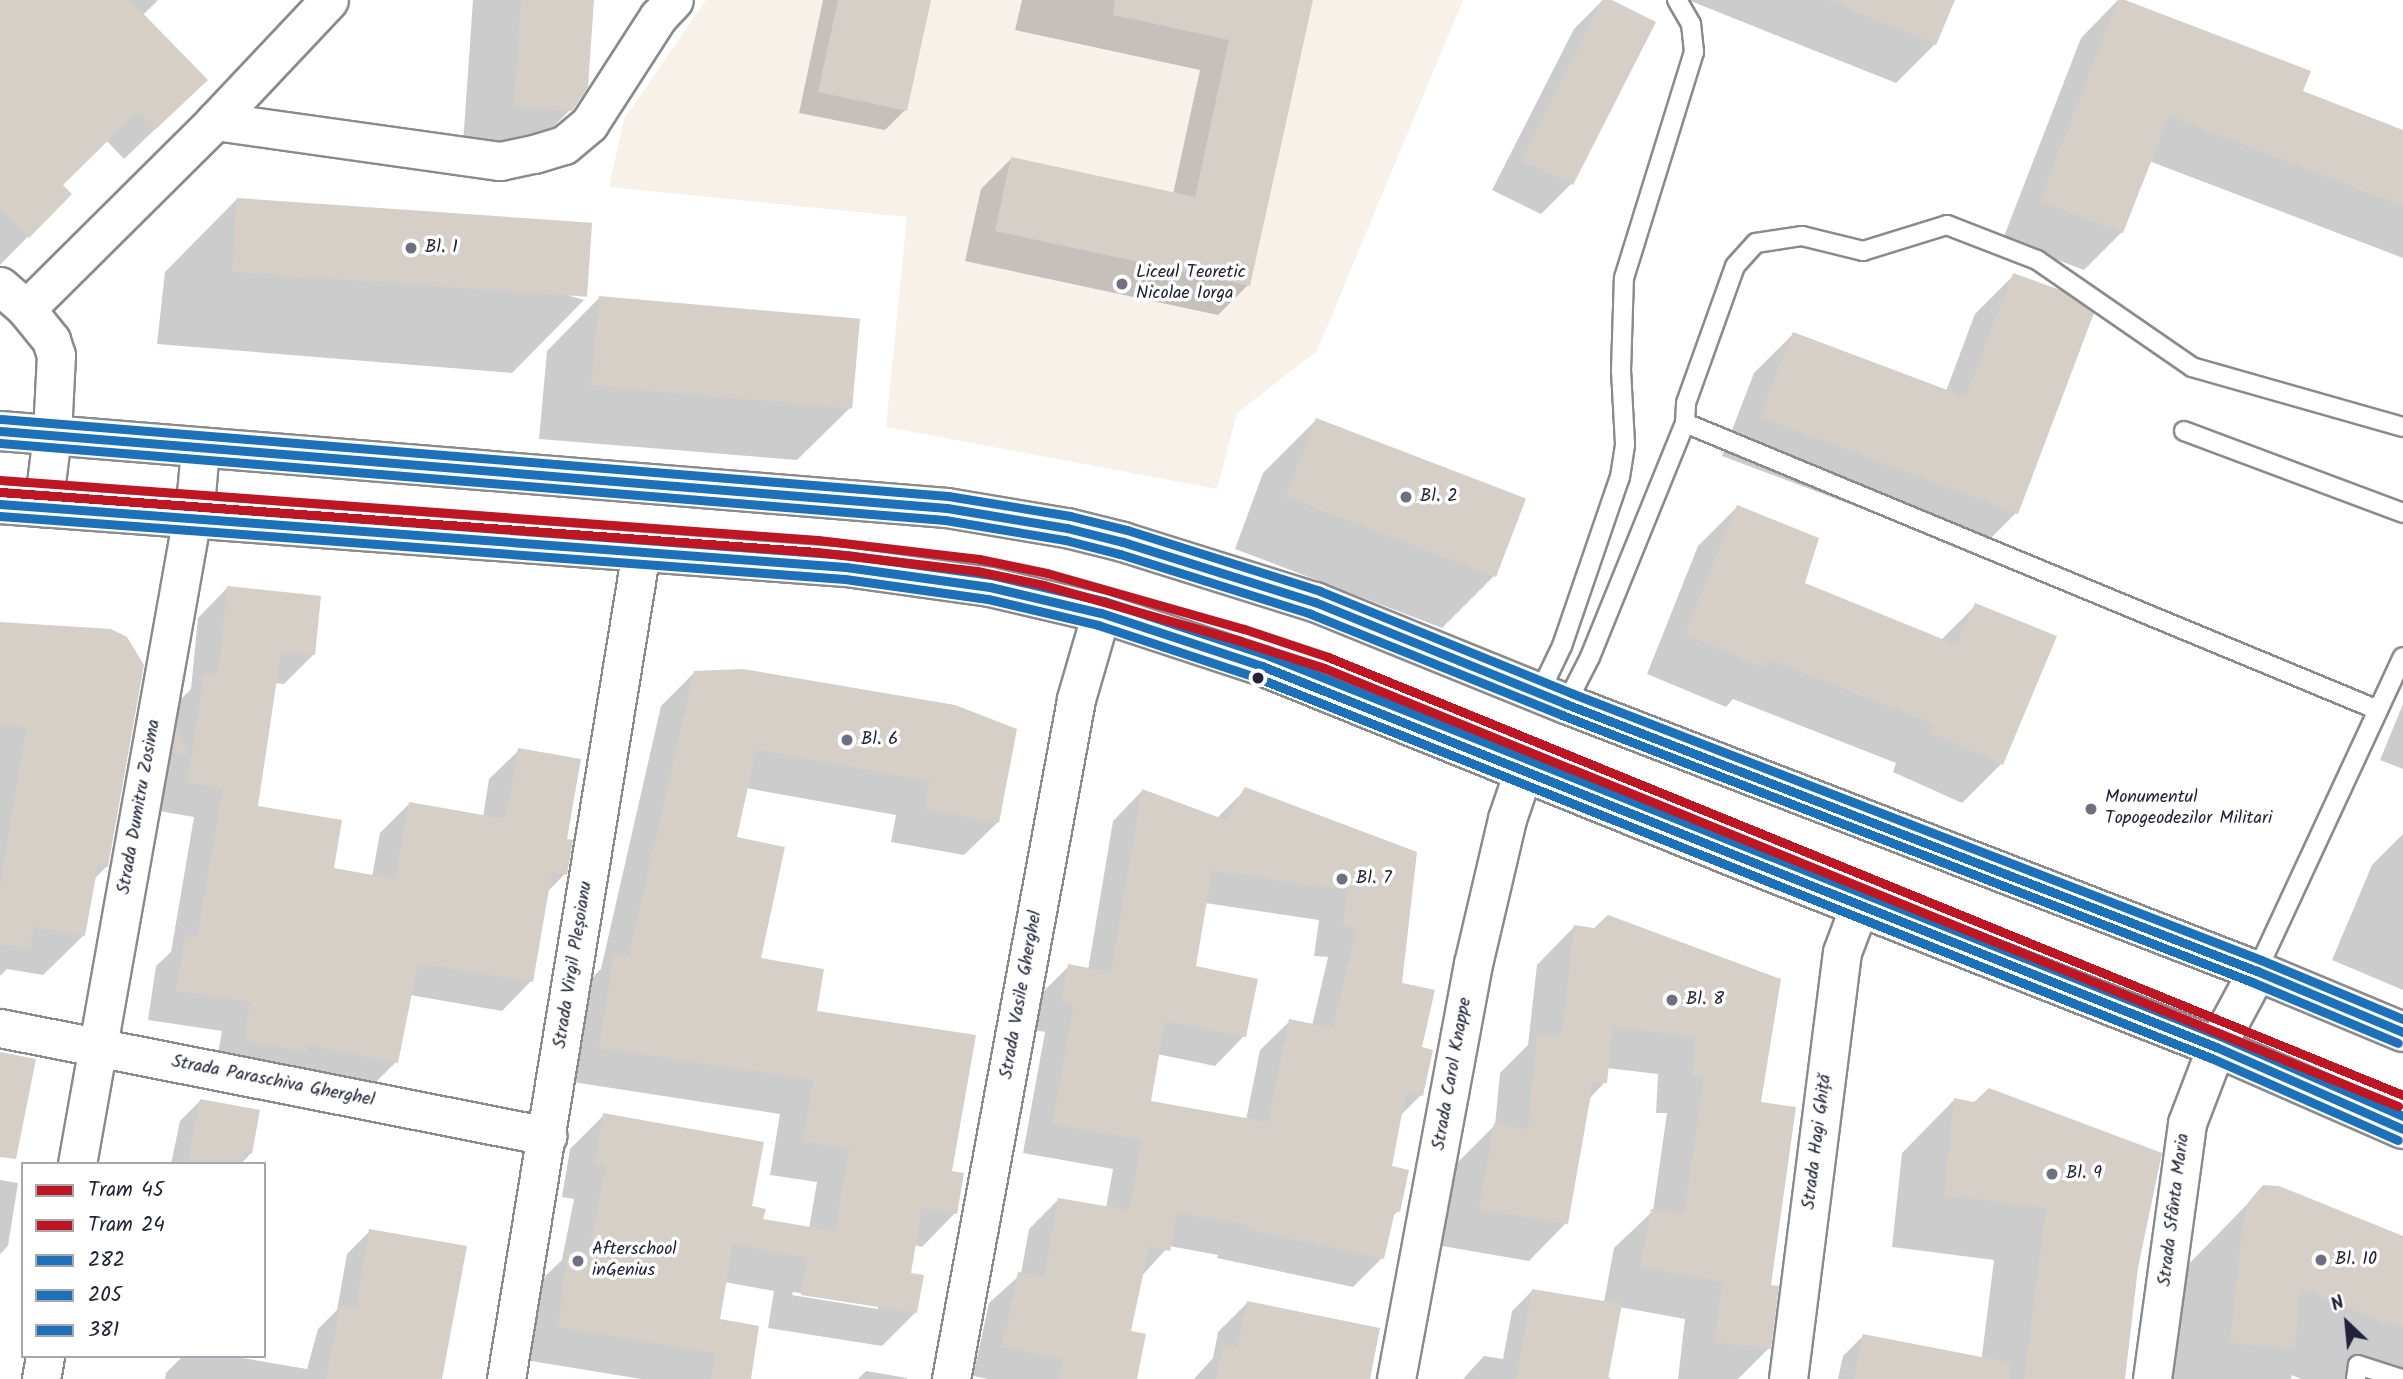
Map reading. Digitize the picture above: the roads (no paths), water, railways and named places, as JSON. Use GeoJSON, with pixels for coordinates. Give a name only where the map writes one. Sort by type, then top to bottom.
{"type":"FeatureCollection","features":[{"type":"Feature","properties":{"kind":"main road"},"geometry":{"type":"LineString","coordinates":[[0,431],[200,450],[832,498],[1012,518],[1067,528],[1188,560],[1315,602],[1553,699],[2257,971],[2403,1032]]}},
{"type":"Feature","properties":{"kind":"main road"},"geometry":{"type":"LineString","coordinates":[[0,504],[846,567],[990,587],[1101,613],[1262,666],[1859,907],[2216,1047],[2403,1129]]}},
{"type":"Feature","properties":{"kind":"street"},"geometry":{"type":"LineString","coordinates":[[43,507],[52,435],[56,355],[51,340],[13,298],[215,121],[329,0]]}},
{"type":"Feature","properties":{"kind":"street"},"geometry":{"type":"LineString","coordinates":[[215,121],[500,161],[534,154],[564,145],[589,124],[658,18],[674,0]]}},
{"type":"Feature","properties":{"kind":"street","name":"Strada Dumitru Zosima"},"geometry":{"type":"LineString","coordinates":[[77,1162],[192,517],[200,450]]}},
{"type":"Feature","properties":{"kind":"street","name":"Strada Virgil Pleșoianu"},"geometry":{"type":"LineString","coordinates":[[506,1379],[641,551]]}},
{"type":"Feature","properties":{"kind":"street","name":"Strada Vasile Gherghel"},"geometry":{"type":"LineString","coordinates":[[951,1379],[1076,699],[1101,613]]}},
{"type":"Feature","properties":{"kind":"street","name":"Strada Carol Knappe"},"geometry":{"type":"LineString","coordinates":[[1396,1379],[1473,964],[1507,819],[1523,772]]}},
{"type":"Feature","properties":{"kind":"street","name":"Strada Hagi Ghiță"},"geometry":{"type":"LineString","coordinates":[[1788,1379],[1842,952],[1859,907]]}},
{"type":"Feature","properties":{"kind":"street","name":"Strada Sfânta Maria"},"geometry":{"type":"LineString","coordinates":[[2152,1379],[2186,1123],[2216,1047],[2257,971]]}},
{"type":"Feature","properties":{"kind":"street","name":"Strada Paraschiva Gherghel"},"geometry":{"type":"LineString","coordinates":[[0,1028],[547,1136]]}},
{"type":"Feature","properties":{"kind":"street"},"geometry":{"type":"LineString","coordinates":[[41,1379],[45,1358]]}},
{"type":"Feature","properties":{"kind":"lane"},"geometry":{"type":"LineString","coordinates":[[1553,699],[1562,646],[1620,477],[1625,444],[1620,371],[1624,278],[1694,52],[1691,24],[1677,0]]}},
{"type":"Feature","properties":{"kind":"lane"},"geometry":{"type":"LineString","coordinates":[[1553,699],[1590,657],[1685,423],[1686,403],[1735,266],[1756,243],[1802,236],[1863,251],[1947,225],[2037,260],[2192,367],[2403,427]]}},
{"type":"Feature","properties":{"kind":"lane"},"geometry":{"type":"LineString","coordinates":[[1685,423],[2378,710]]}},
{"type":"Feature","properties":{"kind":"lane"},"geometry":{"type":"LineString","coordinates":[[2183,431],[2403,513]]}},
{"type":"Feature","properties":{"kind":"lane"},"geometry":{"type":"LineString","coordinates":[[2257,971],[2403,657]]}},
{"type":"Feature","properties":{"kind":"lane"},"geometry":{"type":"LineString","coordinates":[[2356,1379],[2358,1365],[2402,1379]]}},
{"type":"Feature","properties":{"kind":"tram line","name":"45"},"geometry":{"type":"LineString","coordinates":[[0,480],[818,540],[979,559],[1047,573],[1244,629],[1328,657],[2403,1095]]}},
{"type":"Feature","properties":{"kind":"tram line","name":"24"},"geometry":{"type":"LineString","coordinates":[[0,492],[817,552],[977,571],[1044,585],[1324,668],[2398,1106]]}},
{"type":"Feature","properties":{"kind":"place","name":"Bl. 1"},"geometry":{"type":"Point","coordinates":[411,248]}},
{"type":"Feature","properties":{"kind":"place","name":"Liceul Teoretic Nicolae Iorga"},"geometry":{"type":"Point","coordinates":[1122,284]}},
{"type":"Feature","properties":{"kind":"place","name":"Bl. 2"},"geometry":{"type":"Point","coordinates":[1406,497]}},
{"type":"Feature","properties":{"kind":"place","name":"Bl. 6"},"geometry":{"type":"Point","coordinates":[847,740]}},
{"type":"Feature","properties":{"kind":"place","name":"Monumentul Topogeodezilor Militari"},"geometry":{"type":"Point","coordinates":[2091,809]}},
{"type":"Feature","properties":{"kind":"place","name":"Bl. 7"},"geometry":{"type":"Point","coordinates":[1342,879]}},
{"type":"Feature","properties":{"kind":"place","name":"Bl. 8"},"geometry":{"type":"Point","coordinates":[1672,1000]}},
{"type":"Feature","properties":{"kind":"place","name":"Bl. 9"},"geometry":{"type":"Point","coordinates":[2052,1174]}},
{"type":"Feature","properties":{"kind":"place","name":"Bl. 10"},"geometry":{"type":"Point","coordinates":[2321,1260]}},
{"type":"Feature","properties":{"kind":"place","name":"Afterschool inGenius"},"geometry":{"type":"Point","coordinates":[578,1261]}}]}
